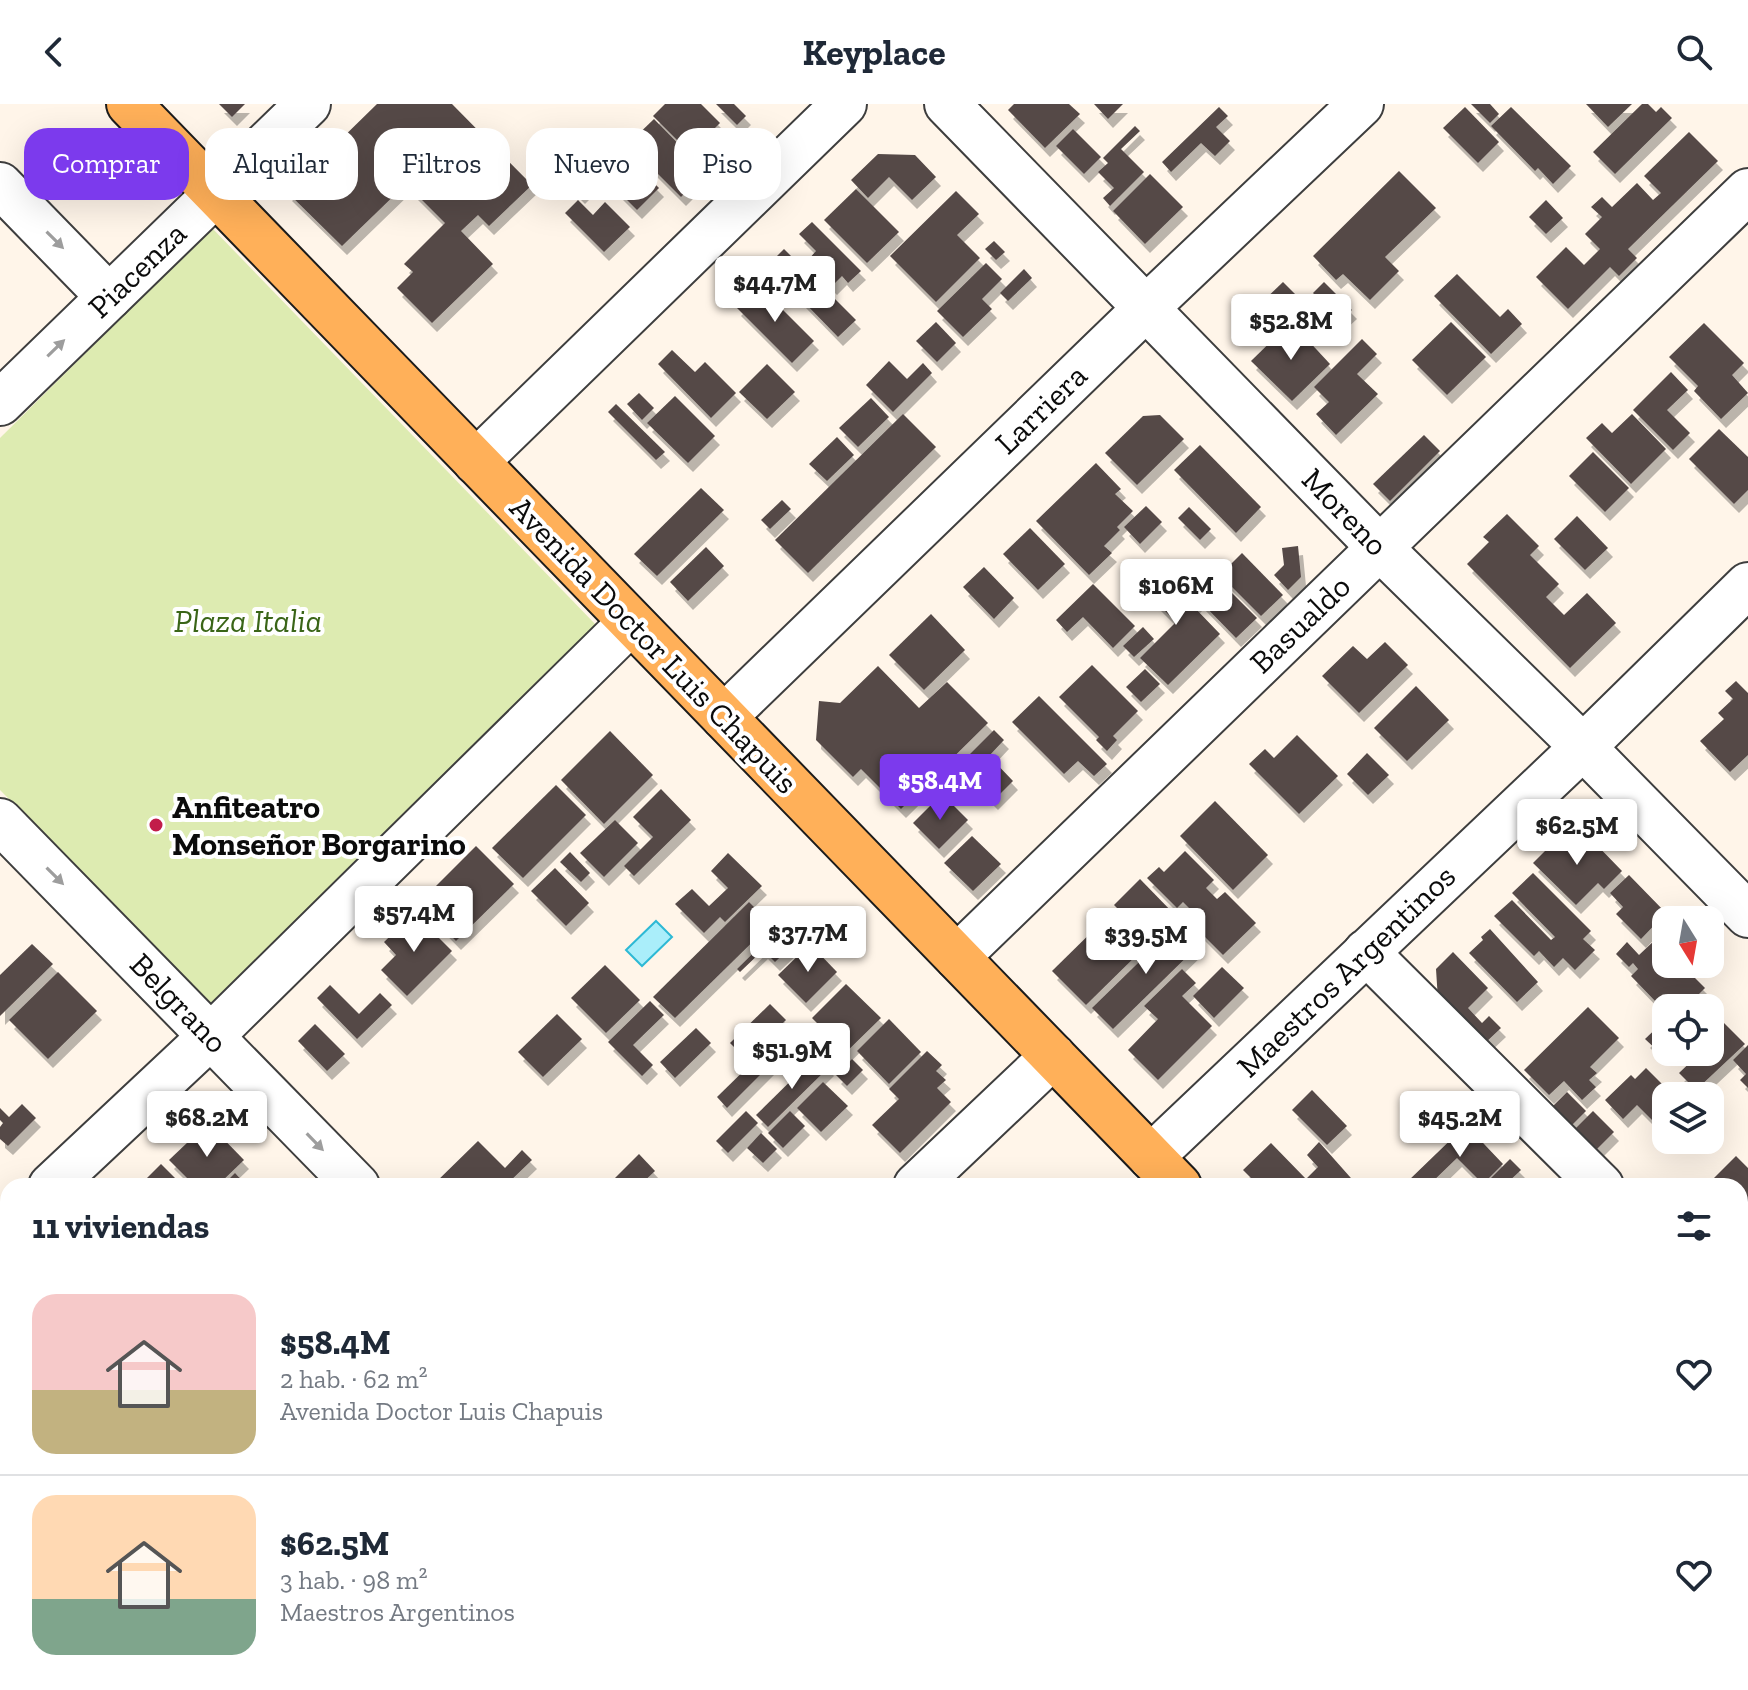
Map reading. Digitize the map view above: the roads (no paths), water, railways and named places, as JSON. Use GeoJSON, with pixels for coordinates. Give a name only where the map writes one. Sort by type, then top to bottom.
{"type":"FeatureCollection","features":[{"type":"Feature","properties":{"kind":"main road","name":"Avenida Doctor Luis Chapuis"},"geometry":{"type":"LineString","coordinates":[[129,104],[205,182]]}},
{"type":"Feature","properties":{"kind":"main road","name":"Avenida Doctor Luis Chapuis"},"geometry":{"type":"LineString","coordinates":[[223,200],[1165,1172]]}},
{"type":"Feature","properties":{"kind":"street","name":"Piacenza"},"geometry":{"type":"LineString","coordinates":[[283,128],[308,104]]}},
{"type":"Feature","properties":{"kind":"street"},"geometry":{"type":"LineString","coordinates":[[476,462],[844,104]]}},
{"type":"Feature","properties":{"kind":"street","name":"Moreno"},"geometry":{"type":"LineString","coordinates":[[947,104],[1379,547],[1583,747],[1748,915]]}},
{"type":"Feature","properties":{"kind":"street","name":"Larriera"},"geometry":{"type":"LineString","coordinates":[[724,717],[1361,104]]}},
{"type":"Feature","properties":{"kind":"street"},"geometry":{"type":"LineString","coordinates":[[0,185],[109,297]]}},
{"type":"Feature","properties":{"kind":"street","name":"Basualdo"},"geometry":{"type":"LineString","coordinates":[[957,957],[1748,191]]}},
{"type":"Feature","properties":{"kind":"street","name":"Piacenza"},"geometry":{"type":"LineString","coordinates":[[0,403],[209,200]]}},
{"type":"Feature","properties":{"kind":"street","name":"Maestros Argentinos"},"geometry":{"type":"LineString","coordinates":[[1165,1172],[1366,952],[1583,747],[1748,585]]}},
{"type":"Feature","properties":{"kind":"street"},"geometry":{"type":"LineString","coordinates":[[60,1178],[211,1036],[631,622]]}},
{"type":"Feature","properties":{"kind":"street","name":"Belgrano"},"geometry":{"type":"LineString","coordinates":[[0,821],[349,1178]]}},
{"type":"Feature","properties":{"kind":"street"},"geometry":{"type":"LineString","coordinates":[[1366,952],[1593,1178]]}},
{"type":"Feature","properties":{"kind":"street"},"geometry":{"type":"LineString","coordinates":[[924,1178],[1053,1056]]}},
{"type":"Feature","properties":{"kind":"water"},"geometry":{"type":"Polygon","coordinates":[[[656,921],[672,937],[642,966],[626,950],[656,921]]]}},
{"type":"Feature","properties":{"kind":"place","name":"Anfiteatro Monseñor Borgarino"},"geometry":{"type":"Point","coordinates":[156,825]}},
{"type":"Feature","properties":{"kind":"park label","name":"Plaza Italia"},"geometry":{"type":"Point","coordinates":[248,621]}}]}
